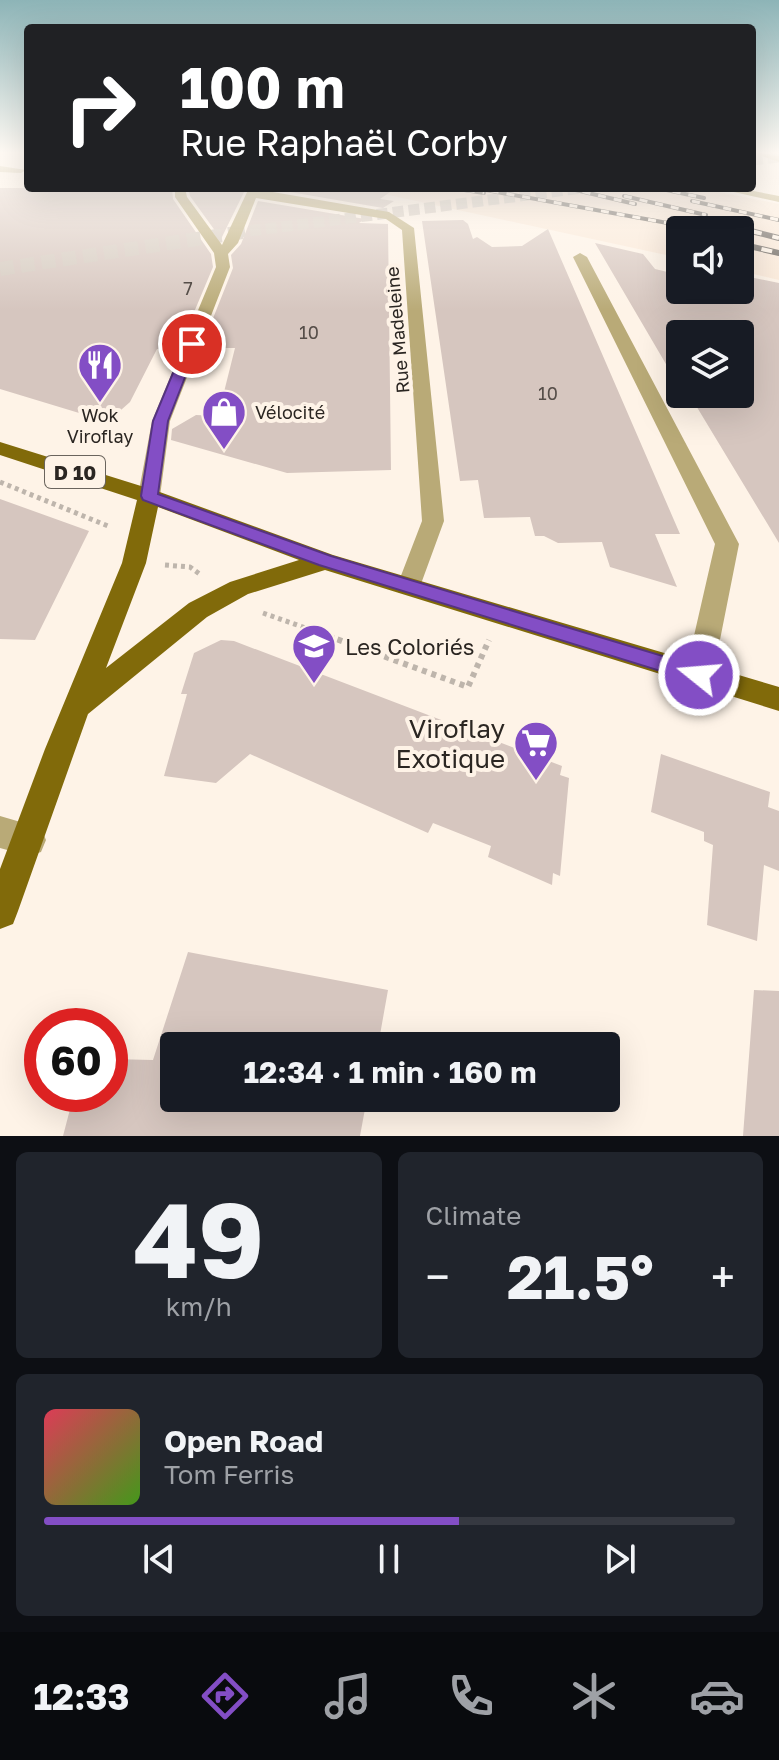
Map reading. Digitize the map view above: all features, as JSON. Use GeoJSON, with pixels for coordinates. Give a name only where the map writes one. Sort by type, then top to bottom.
{"type":"FeatureCollection","features":[{"type":"Feature","properties":{"kind":"main road","name":"D 10"},"geometry":{"type":"LineString","coordinates":[[0,448],[149,496],[325,561],[779,699]]}},
{"type":"Feature","properties":{"kind":"main road"},"geometry":{"type":"LineString","coordinates":[[0,911],[14,836],[60,749],[78,707],[134,563],[149,496]]}},
{"type":"Feature","properties":{"kind":"main road"},"geometry":{"type":"LineString","coordinates":[[78,707],[198,610],[325,561]]}},
{"type":"Feature","properties":{"kind":"street"},"geometry":{"type":"LineString","coordinates":[[149,496],[161,421],[223,267],[221,253],[186,205]]}},
{"type":"Feature","properties":{"kind":"street"},"geometry":{"type":"LineString","coordinates":[[221,253],[232,243],[247,205]]}},
{"type":"Feature","properties":{"kind":"street","name":"Rue Madeleine"},"geometry":{"type":"LineString","coordinates":[[329,205],[389,216],[408,228],[433,521],[409,586]]}},
{"type":"Feature","properties":{"kind":"street"},"geometry":{"type":"LineString","coordinates":[[580,257],[727,544],[699,675]]}},
{"type":"Feature","properties":{"kind":"path"},"geometry":{"type":"LineString","coordinates":[[0,482],[107,523],[113,535]]}},
{"type":"Feature","properties":{"kind":"path"},"geometry":{"type":"LineString","coordinates":[[134,563],[190,567],[230,598],[468,687],[501,614]]}},
{"type":"Feature","properties":{"kind":"shaded area"},"geometry":{"type":"Polygon","coordinates":[[[435,205],[779,205],[779,280],[754,274],[754,216],[666,216],[666,255],[435,205]]]}},
{"type":"Feature","properties":{"kind":"building"},"geometry":{"type":"Polygon","coordinates":[[[0,205],[177,205],[211,254],[213,267],[179,348],[157,349],[130,402],[121,410],[89,416],[0,389],[0,205]]]}},
{"type":"Feature","properties":{"kind":"building"},"geometry":{"type":"Polygon","coordinates":[[[196,205],[238,205],[221,239],[196,205]]]}},
{"type":"Feature","properties":{"kind":"building"},"geometry":{"type":"Polygon","coordinates":[[[256,205],[282,205],[365,219],[359,223],[388,224],[391,470],[287,473],[171,440],[172,429],[196,415],[218,416],[235,348],[208,348],[213,334],[204,341],[233,268],[231,255],[241,244],[256,205]]]}},
{"type":"Feature","properties":{"kind":"building"},"geometry":{"type":"Polygon","coordinates":[[[463,220],[468,224],[473,239],[477,237],[492,247],[522,246],[548,229],[680,534],[655,534],[677,587],[610,567],[602,542],[558,543],[544,536],[535,536],[530,517],[484,518],[478,480],[460,481],[422,221],[463,220]]]}},
{"type":"Feature","properties":{"kind":"building"},"geometry":{"type":"Polygon","coordinates":[[[595,243],[643,254],[655,269],[666,272],[666,304],[754,304],[754,278],[779,283],[779,543],[697,408],[754,408],[754,320],[666,320],[666,364],[595,243]]]}},
{"type":"Feature","properties":{"kind":"building"},"geometry":{"type":"Polygon","coordinates":[[[0,499],[89,531],[35,640],[0,639],[0,499]]]}},
{"type":"Feature","properties":{"kind":"building"},"geometry":{"type":"Polygon","coordinates":[[[221,640],[234,641],[562,766],[560,775],[569,778],[560,876],[553,873],[552,885],[488,857],[491,846],[433,823],[428,833],[250,754],[216,783],[164,776],[187,694],[181,694],[194,653],[221,640]]]}},
{"type":"Feature","properties":{"kind":"building"},"geometry":{"type":"Polygon","coordinates":[[[661,754],[770,792],[768,807],[779,811],[779,871],[764,865],[757,941],[707,925],[713,845],[704,841],[704,832],[651,812],[661,754]]]}},
{"type":"Feature","properties":{"kind":"building"},"geometry":{"type":"Polygon","coordinates":[[[188,952],[388,990],[380,1032],[162,1032],[188,952]]]}},
{"type":"Feature","properties":{"kind":"building"},"geometry":{"type":"Polygon","coordinates":[[[754,990],[779,991],[779,1136],[743,1136],[754,990]]]}},
{"type":"Feature","properties":{"kind":"building"},"geometry":{"type":"Polygon","coordinates":[[[160,1038],[160,1112],[364,1112],[360,1136],[63,1136],[69,1112],[128,1112],[128,1059],[153,1060],[160,1038]]]}},
{"type":"Feature","properties":{"kind":"tunnel"},"geometry":{"type":"LineString","coordinates":[[246,231],[450,205]]}},
{"type":"Feature","properties":{"kind":"tunnel"},"geometry":{"type":"LineString","coordinates":[[0,269],[246,231]]}},
{"type":"Feature","properties":{"kind":"tunnel"},"geometry":{"type":"LineString","coordinates":[[234,233],[246,231]]}},
{"type":"Feature","properties":{"kind":"railway"},"geometry":{"type":"LineString","coordinates":[[569,205],[666,223]]}},
{"type":"Feature","properties":{"kind":"railway"},"geometry":{"type":"LineString","coordinates":[[663,205],[706,215]]}},
{"type":"Feature","properties":{"kind":"railway"},"geometry":{"type":"LineString","coordinates":[[710,205],[779,220]]}},
{"type":"Feature","properties":{"kind":"railway"},"geometry":{"type":"LineString","coordinates":[[754,232],[759,233]]}},
{"type":"Feature","properties":{"kind":"railway"},"geometry":{"type":"LineString","coordinates":[[754,232],[759,233]]}},
{"type":"Feature","properties":{"kind":"railway"},"geometry":{"type":"LineString","coordinates":[[759,233],[779,238]]}},
{"type":"Feature","properties":{"kind":"railway"},"geometry":{"type":"LineString","coordinates":[[754,247],[779,253]]}},
{"type":"Feature","properties":{"kind":"place","name":"Wok Viroflay"},"geometry":{"type":"Point","coordinates":[100,404]}},
{"type":"Feature","properties":{"kind":"place","name":"Vélocité"},"geometry":{"type":"Point","coordinates":[224,451]}},
{"type":"Feature","properties":{"kind":"place","name":"Les Coloriés"},"geometry":{"type":"Point","coordinates":[314,685]}},
{"type":"Feature","properties":{"kind":"place","name":"Viroflay Exotique"},"geometry":{"type":"Point","coordinates":[536,782]}},
{"type":"Feature","properties":{"kind":"route"},"geometry":{"type":"LineString","coordinates":[[192,344],[161,421],[149,496],[325,561],[699,675]]}}]}
